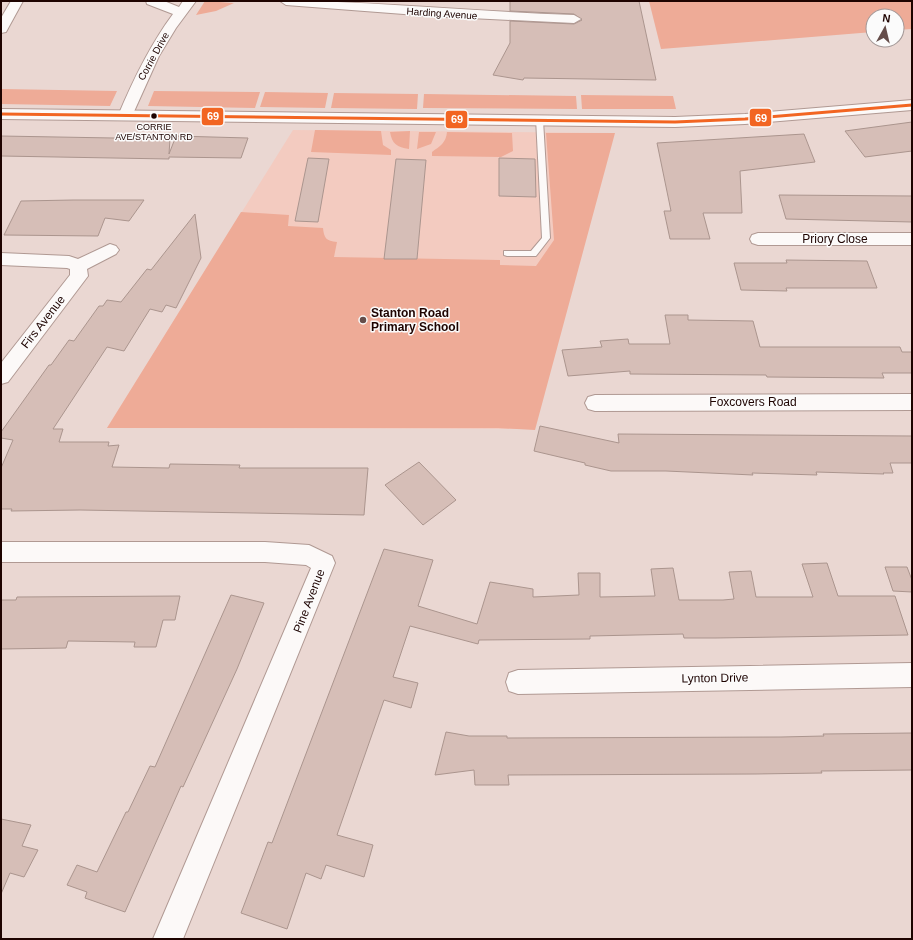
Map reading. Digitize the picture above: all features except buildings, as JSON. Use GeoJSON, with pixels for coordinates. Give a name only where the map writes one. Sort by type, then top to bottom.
{"type":"FeatureCollection","features":[{"type":"Feature","properties":{"kind":"street"},"geometry":{"type":"LineString","coordinates":[[1,29],[17,1]]}},
{"type":"Feature","properties":{"kind":"street"},"geometry":{"type":"LineString","coordinates":[[152,1],[181,12]]}},
{"type":"Feature","properties":{"kind":"street","name":"Corrie Drive"},"geometry":{"type":"LineString","coordinates":[[125,116],[144,73],[163,38],[190,1]]}},
{"type":"Feature","properties":{"kind":"street","name":"Harding Avenue"},"geometry":{"type":"LineString","coordinates":[[286,1],[503,17],[574,19]]}},
{"type":"Feature","properties":{"kind":"street"},"geometry":{"type":"LineString","coordinates":[[1,114],[683,122],[746,119],[912,105]]}},
{"type":"Feature","properties":{"kind":"street","name":"Priory Close"},"geometry":{"type":"LineString","coordinates":[[758,239],[912,239]]}},
{"type":"Feature","properties":{"kind":"street"},"geometry":{"type":"LineString","coordinates":[[1,260],[69,262],[78,266],[110,250]]}},
{"type":"Feature","properties":{"kind":"street","name":"Firs Avenue"},"geometry":{"type":"LineString","coordinates":[[1,377],[79,276],[78,266]]}},
{"type":"Feature","properties":{"kind":"street","name":"Foxcovers Road"},"geometry":{"type":"LineString","coordinates":[[595,403],[912,402]]}},
{"type":"Feature","properties":{"kind":"street","name":"Pine Avenue"},"geometry":{"type":"LineString","coordinates":[[1,552],[265,552],[309,555],[324,563],[168,939]]}},
{"type":"Feature","properties":{"kind":"street","name":"Lynton Drive"},"geometry":{"type":"LineString","coordinates":[[518,682],[912,675]]}},
{"type":"Feature","properties":{"kind":"lane"},"geometry":{"type":"LineString","coordinates":[[507,253],[533,254],[546,238],[539,120]]}},
{"type":"Feature","properties":{"kind":"shaded area"},"geometry":{"type":"Polygon","coordinates":[[[205,1],[234,3],[216,11],[196,15],[205,1]]]}},
{"type":"Feature","properties":{"kind":"shaded area"},"geometry":{"type":"Polygon","coordinates":[[[649,1],[912,1],[912,29],[905,29],[905,8],[865,8],[865,33],[661,49],[649,1]]]}},
{"type":"Feature","properties":{"kind":"shaded area"},"geometry":{"type":"Polygon","coordinates":[[[1,89],[117,91],[110,106],[1,104],[1,89]]]}},
{"type":"Feature","properties":{"kind":"shaded area"},"geometry":{"type":"Polygon","coordinates":[[[154,91],[260,92],[255,108],[148,106],[154,91]]]}},
{"type":"Feature","properties":{"kind":"shaded area"},"geometry":{"type":"Polygon","coordinates":[[[265,92],[328,93],[325,108],[260,107],[265,92]]]}},
{"type":"Feature","properties":{"kind":"shaded area"},"geometry":{"type":"Polygon","coordinates":[[[334,93],[418,94],[417,109],[331,108],[334,93]]]}},
{"type":"Feature","properties":{"kind":"shaded area"},"geometry":{"type":"Polygon","coordinates":[[[424,94],[576,96],[577,109],[423,108],[424,94]]]}},
{"type":"Feature","properties":{"kind":"shaded area"},"geometry":{"type":"Polygon","coordinates":[[[581,95],[673,96],[676,109],[582,109],[581,95]]]}},
{"type":"Feature","properties":{"kind":"shaded area","name":"Stanton Road Primary School"},"geometry":{"type":"Polygon","coordinates":[[[293,130],[609,133],[519,429],[107,428],[293,130]]]}},
{"type":"Feature","properties":{"kind":"shaded area"},"geometry":{"type":"Polygon","coordinates":[[[315,130],[381,131],[383,145],[391,150],[391,155],[311,152],[315,130]]]}},
{"type":"Feature","properties":{"kind":"shaded area"},"geometry":{"type":"Polygon","coordinates":[[[410,131],[409,149],[396,144],[392,139],[390,132],[410,131]]]}},
{"type":"Feature","properties":{"kind":"shaded area"},"geometry":{"type":"Polygon","coordinates":[[[419,132],[436,132],[431,144],[417,149],[419,132]]]}},
{"type":"Feature","properties":{"kind":"shaded area"},"geometry":{"type":"Polygon","coordinates":[[[447,132],[512,133],[513,151],[501,157],[432,156],[432,152],[444,142],[447,132]]]}},
{"type":"Feature","properties":{"kind":"shaded area","name":"Stanton Road Primary School"},"geometry":{"type":"Polygon","coordinates":[[[546,133],[615,133],[535,430],[498,428],[107,428],[241,212],[289,215],[288,226],[323,228],[324,234],[328,240],[337,242],[334,257],[500,260],[500,265],[536,266],[554,240],[546,133]]]}},
{"type":"Feature","properties":{"kind":"transit line","name":"69"},"geometry":{"type":"LineString","coordinates":[[1,114],[675,122],[745,119],[912,105]]}},
{"type":"Feature","properties":{"kind":"place","name":"CORRIE AVE/STANTON RD"},"geometry":{"type":"Point","coordinates":[154,116]}},
{"type":"Feature","properties":{"kind":"place","name":"Stanton Road Primary School"},"geometry":{"type":"Point","coordinates":[363,320]}}]}
